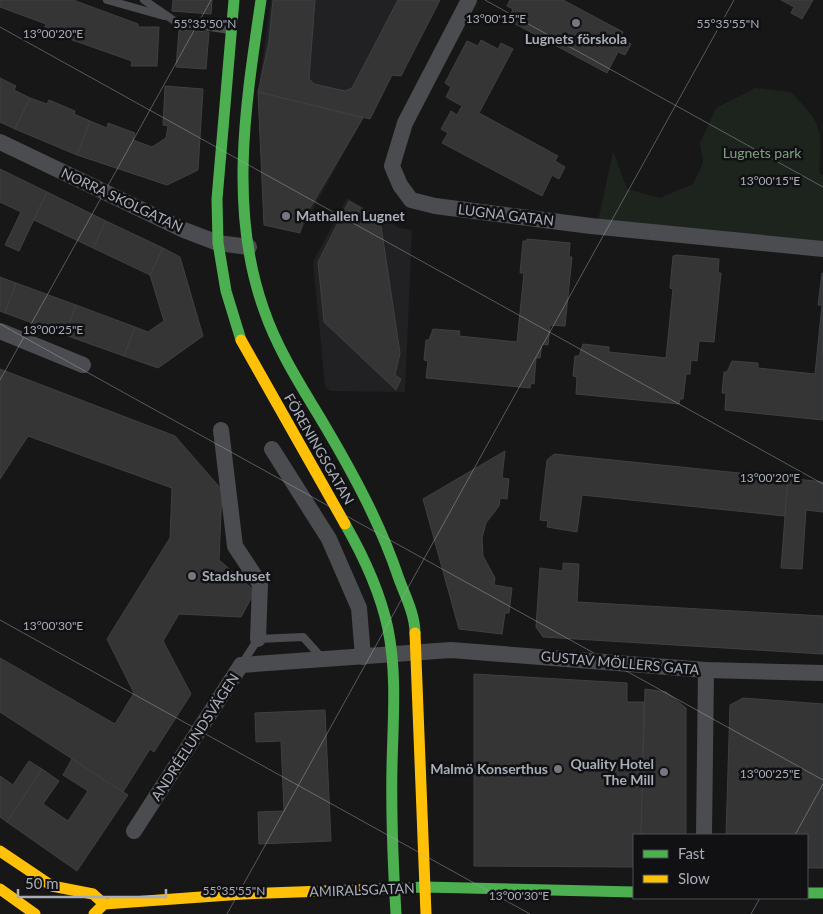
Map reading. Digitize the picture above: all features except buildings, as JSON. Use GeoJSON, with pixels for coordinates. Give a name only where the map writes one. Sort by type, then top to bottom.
{"type":"FeatureCollection","features":[{"type":"Feature","properties":{"kind":"street","name":"FÖRENINGSGATAN"},"geometry":{"type":"LineString","coordinates":[[234,0],[220,164],[218,243],[226,291],[242,344],[362,554],[374,582],[388,630],[391,655],[393,717],[391,838],[396,914]]}},
{"type":"Feature","properties":{"kind":"street","name":"FÖRENINGSGATAN"},"geometry":{"type":"LineString","coordinates":[[261,0],[246,101],[244,206],[249,247],[264,310],[289,362],[355,479],[385,541],[402,583],[415,628],[426,914]]}},
{"type":"Feature","properties":{"kind":"street","name":"LUGNA GATAN"},"geometry":{"type":"LineString","coordinates":[[469,0],[404,123],[392,166],[400,185],[411,200],[435,206],[591,226],[823,249]]}},
{"type":"Feature","properties":{"kind":"street","name":"NORRA SKOLGATAN"},"geometry":{"type":"LineString","coordinates":[[0,142],[184,230],[218,243],[249,247]]}},
{"type":"Feature","properties":{"kind":"street"},"geometry":{"type":"LineString","coordinates":[[0,331],[83,365]]}},
{"type":"Feature","properties":{"kind":"street"},"geometry":{"type":"LineString","coordinates":[[221,430],[235,546],[260,584],[258,639]]}},
{"type":"Feature","properties":{"kind":"street"},"geometry":{"type":"LineString","coordinates":[[272,449],[328,539],[359,608],[363,657]]}},
{"type":"Feature","properties":{"kind":"street","name":"GUSTAV MÖLLERS GATA"},"geometry":{"type":"LineString","coordinates":[[417,651],[451,650],[706,670],[823,673]]}},
{"type":"Feature","properties":{"kind":"street","name":"ANDRÉELUNDSVÄGEN"},"geometry":{"type":"LineString","coordinates":[[134,831],[241,665],[391,655],[417,651]]}},
{"type":"Feature","properties":{"kind":"street"},"geometry":{"type":"LineString","coordinates":[[704,834],[706,670]]}},
{"type":"Feature","properties":{"kind":"street"},"geometry":{"type":"LineString","coordinates":[[0,851],[52,886],[93,894],[104,904],[94,914]]}},
{"type":"Feature","properties":{"kind":"street","name":"AMIRALSGATAN"},"geometry":{"type":"LineString","coordinates":[[104,904],[243,894],[425,887],[633,892]]}},
{"type":"Feature","properties":{"kind":"street"},"geometry":{"type":"LineString","coordinates":[[0,889],[35,914]]}},
{"type":"Feature","properties":{"kind":"street"},"geometry":{"type":"LineString","coordinates":[[808,893],[823,893]]}},
{"type":"Feature","properties":{"kind":"lane"},"geometry":{"type":"LineString","coordinates":[[107,0],[170,18]]}},
{"type":"Feature","properties":{"kind":"lane"},"geometry":{"type":"LineString","coordinates":[[144,0],[176,22],[232,30]]}},
{"type":"Feature","properties":{"kind":"lane"},"geometry":{"type":"LineString","coordinates":[[241,665],[258,639],[303,637],[323,660]]}},
{"type":"Feature","properties":{"kind":"shaded area"},"geometry":{"type":"Polygon","coordinates":[[[271,0],[439,0],[401,76],[392,75],[370,119],[363,118],[300,233],[264,225],[258,92],[271,0]]]}},
{"type":"Feature","properties":{"kind":"shaded area"},"geometry":{"type":"Polygon","coordinates":[[[347,198],[400,228],[412,230],[405,392],[330,391],[325,386],[313,262],[347,198]]]}},
{"type":"Feature","properties":{"kind":"green space","name":"Lugnets park"},"geometry":{"type":"Polygon","coordinates":[[[755,88],[791,92],[809,112],[818,127],[821,145],[819,173],[823,175],[823,242],[598,221],[613,151],[627,189],[660,198],[693,184],[703,163],[700,143],[716,108],[755,88]]]}},
{"type":"Feature","properties":{"kind":"traffic: fast"},"geometry":{"type":"LineString","coordinates":[[234,0],[217,199],[218,243],[226,291],[241,340]]}},
{"type":"Feature","properties":{"kind":"traffic: fast"},"geometry":{"type":"LineString","coordinates":[[261,0],[250,77],[243,156],[246,234],[253,272],[264,310],[276,340],[346,463],[375,520],[409,605],[415,633]]}},
{"type":"Feature","properties":{"kind":"traffic: fast"},"geometry":{"type":"LineString","coordinates":[[345,524],[359,549],[376,588],[385,615],[391,646],[394,697],[392,822],[396,914]]}},
{"type":"Feature","properties":{"kind":"traffic: fast"},"geometry":{"type":"LineString","coordinates":[[381,889],[425,887],[633,892]]}},
{"type":"Feature","properties":{"kind":"traffic: fast"},"geometry":{"type":"LineString","coordinates":[[808,893],[823,893]]}},
{"type":"Feature","properties":{"kind":"traffic: slow"},"geometry":{"type":"LineString","coordinates":[[241,340],[345,524]]}},
{"type":"Feature","properties":{"kind":"traffic: slow"},"geometry":{"type":"LineString","coordinates":[[415,633],[426,914]]}},
{"type":"Feature","properties":{"kind":"traffic: slow"},"geometry":{"type":"LineString","coordinates":[[0,851],[52,886],[93,894],[104,904]]}},
{"type":"Feature","properties":{"kind":"traffic: slow"},"geometry":{"type":"LineString","coordinates":[[0,889],[35,914]]}},
{"type":"Feature","properties":{"kind":"traffic: slow"},"geometry":{"type":"LineString","coordinates":[[94,914],[104,904],[243,894],[381,889]]}},
{"type":"Feature","properties":{"kind":"place","name":"Lugnets förskola"},"geometry":{"type":"Point","coordinates":[576,23]}},
{"type":"Feature","properties":{"kind":"place","name":"Mathallen Lugnet"},"geometry":{"type":"Point","coordinates":[286,216]}},
{"type":"Feature","properties":{"kind":"place","name":"Stadshuset"},"geometry":{"type":"Point","coordinates":[192,576]}},
{"type":"Feature","properties":{"kind":"place","name":"Malmö Konserthus"},"geometry":{"type":"Point","coordinates":[558,769]}},
{"type":"Feature","properties":{"kind":"place","name":"Quality Hotel The Mill"},"geometry":{"type":"Point","coordinates":[664,772]}}]}
